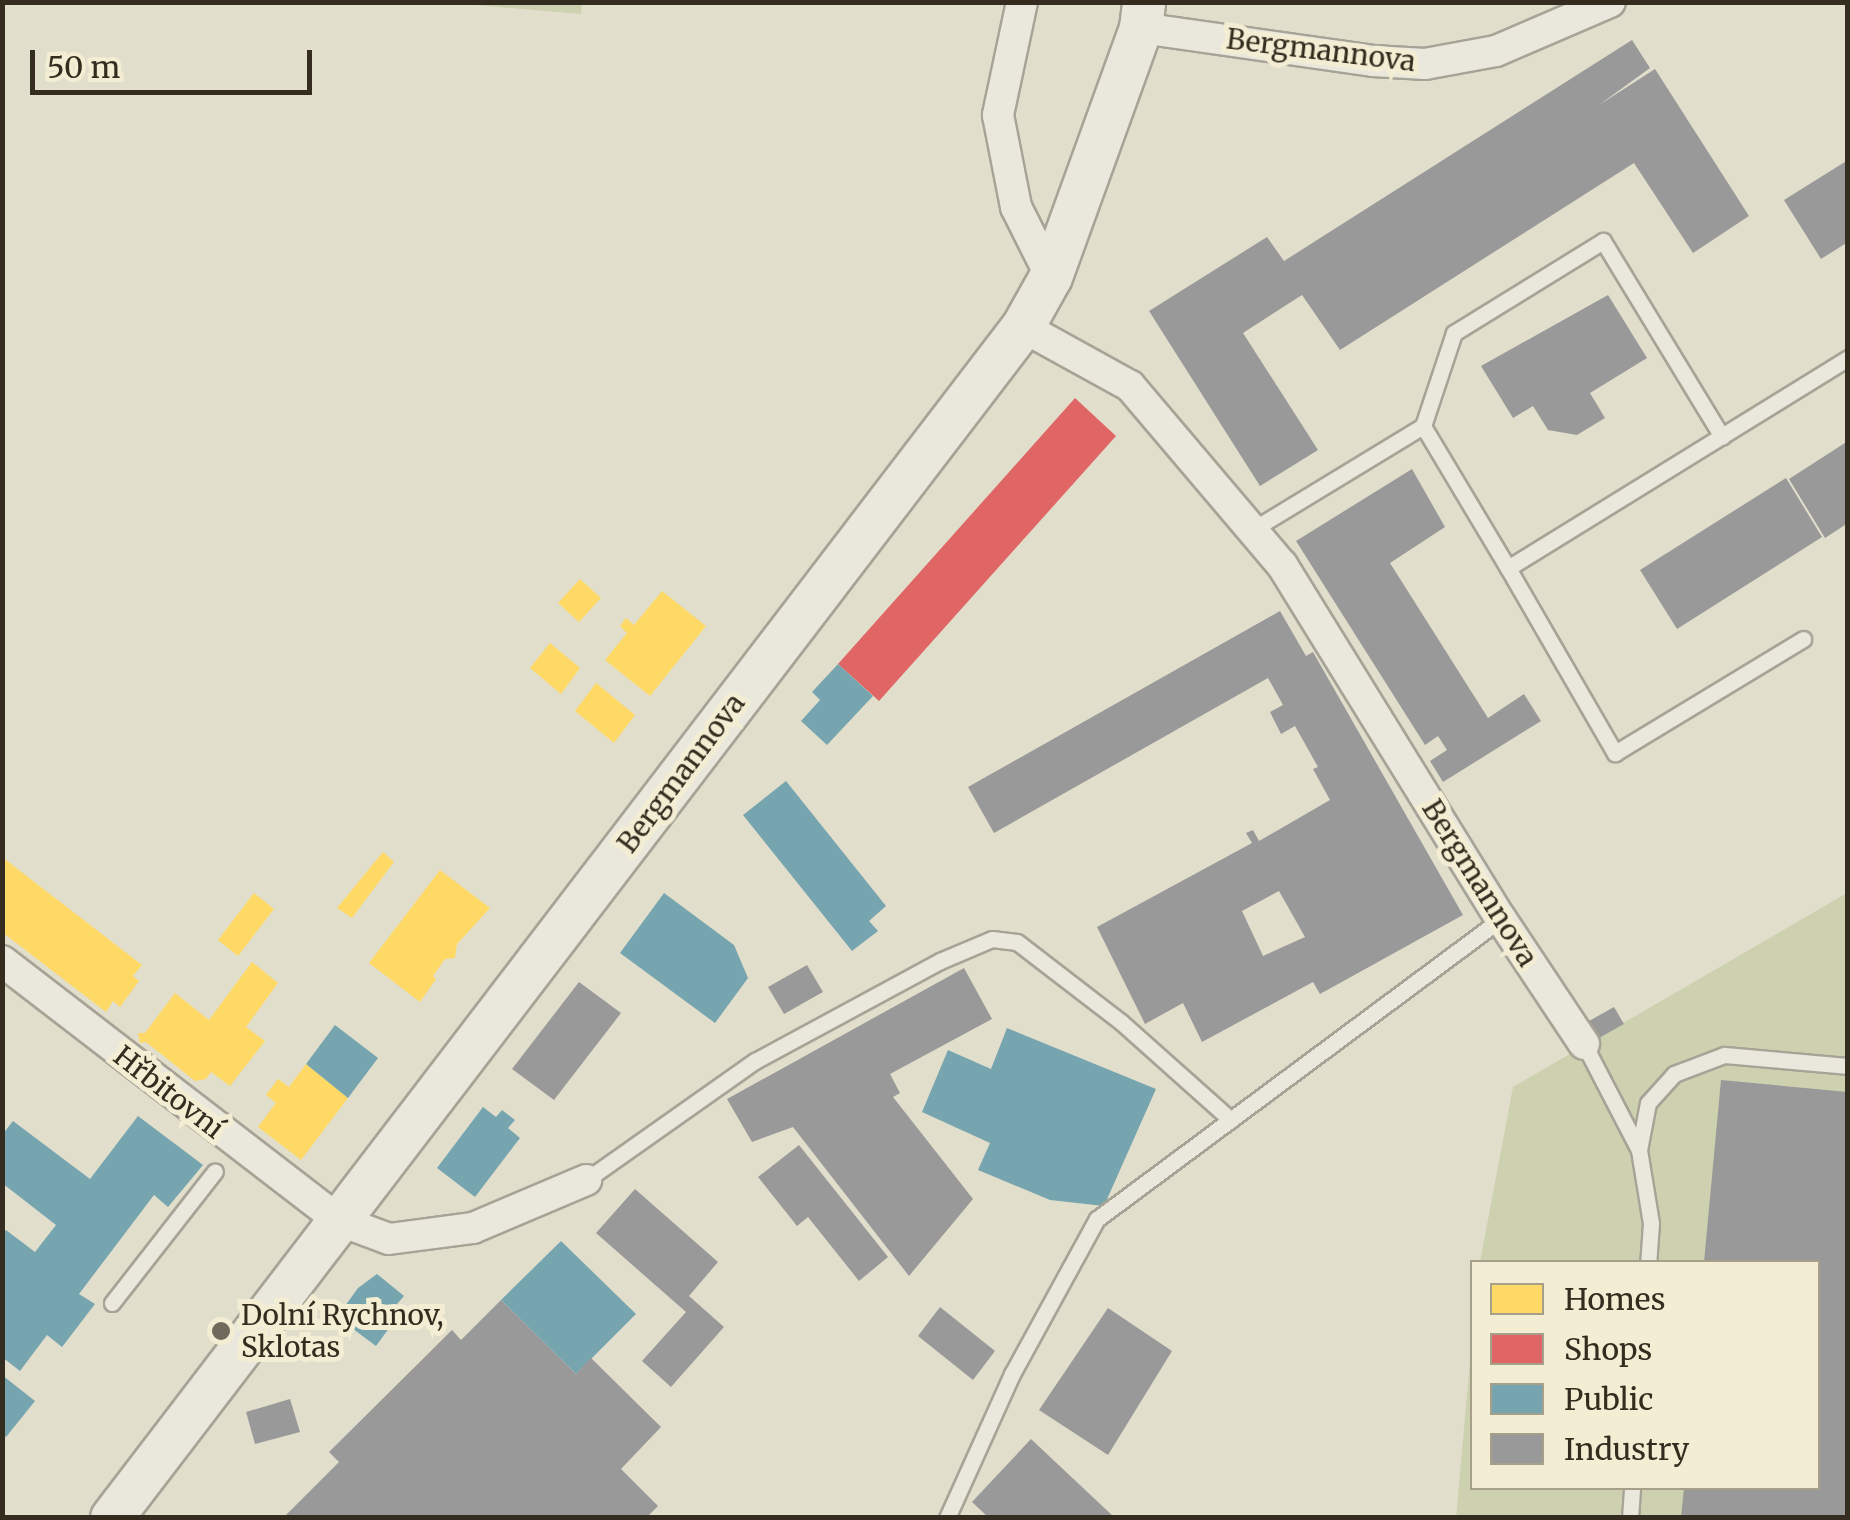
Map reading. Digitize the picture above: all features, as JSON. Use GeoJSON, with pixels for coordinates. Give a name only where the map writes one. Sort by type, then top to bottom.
{"type":"FeatureCollection","features":[{"type":"Feature","properties":{"kind":"street"},"geometry":{"type":"LineString","coordinates":[[1022,2],[998,116],[1016,208],[1051,277]]}},
{"type":"Feature","properties":{"kind":"street","name":"Bergmannova"},"geometry":{"type":"LineString","coordinates":[[112,1518],[1024,326],[1051,277],[1143,15],[1372,61],[1426,64],[1496,50],[1610,2]]}},
{"type":"Feature","properties":{"kind":"street","name":"Bergmannova"},"geometry":{"type":"LineString","coordinates":[[1024,326],[1130,386],[1282,565],[1501,919],[1584,1044]]}},
{"type":"Feature","properties":{"kind":"street","name":"Hřbitovní"},"geometry":{"type":"LineString","coordinates":[[5,967],[338,1220]]}},
{"type":"Feature","properties":{"kind":"street"},"geometry":{"type":"LineString","coordinates":[[338,1220],[389,1239],[474,1228],[586,1180]]}},
{"type":"Feature","properties":{"kind":"lane"},"geometry":{"type":"LineString","coordinates":[[1252,530],[1422,426],[1454,333],[1603,241],[1722,437]]}},
{"type":"Feature","properties":{"kind":"lane"},"geometry":{"type":"LineString","coordinates":[[1508,568],[1848,358]]}},
{"type":"Feature","properties":{"kind":"lane"},"geometry":{"type":"LineString","coordinates":[[1422,426],[1615,753],[1803,638]]}},
{"type":"Feature","properties":{"kind":"lane"},"geometry":{"type":"LineString","coordinates":[[948,1518],[1012,1374],[1097,1219],[1501,919]]}},
{"type":"Feature","properties":{"kind":"lane"},"geometry":{"type":"LineString","coordinates":[[586,1180],[755,1062],[940,962],[992,939],[1016,942],[1121,1022],[1231,1120]]}},
{"type":"Feature","properties":{"kind":"lane"},"geometry":{"type":"LineString","coordinates":[[1584,1044],[1639,1150],[1650,1224],[1648,1260]]}},
{"type":"Feature","properties":{"kind":"lane"},"geometry":{"type":"LineString","coordinates":[[1639,1150],[1648,1103],[1674,1074],[1724,1054],[1848,1066]]}},
{"type":"Feature","properties":{"kind":"lane"},"geometry":{"type":"LineString","coordinates":[[112,1303],[215,1171]]}},
{"type":"Feature","properties":{"kind":"lane"},"geometry":{"type":"LineString","coordinates":[[1630,1518],[1632,1490]]}},
{"type":"Feature","properties":{"kind":"green space"},"geometry":{"type":"Polygon","coordinates":[[[453,2],[582,3],[581,14],[453,2]]]}},
{"type":"Feature","properties":{"kind":"green space"},"geometry":{"type":"Polygon","coordinates":[[[1847,893],[1847,1517],[1456,1518],[1470,1360],[1470,1490],[1820,1490],[1820,1260],[1480,1260],[1513,1087],[1847,893]]]}},
{"type":"Feature","properties":{"kind":"building: Homes"},"geometry":{"type":"Polygon","coordinates":[[[580,579],[601,598],[579,622],[558,603],[580,579]]]}},
{"type":"Feature","properties":{"kind":"building: Homes"},"geometry":{"type":"Polygon","coordinates":[[[662,591],[706,626],[650,696],[605,660],[627,633],[620,626],[626,618],[634,625],[662,591]]]}},
{"type":"Feature","properties":{"kind":"building: Homes"},"geometry":{"type":"Polygon","coordinates":[[[550,643],[580,668],[561,694],[530,668],[550,643]]]}},
{"type":"Feature","properties":{"kind":"building: Homes"},"geometry":{"type":"Polygon","coordinates":[[[596,683],[635,715],[614,743],[575,711],[596,683]]]}},
{"type":"Feature","properties":{"kind":"building: Homes"},"geometry":{"type":"Polygon","coordinates":[[[383,852],[394,862],[352,918],[337,908],[383,852]]]}},
{"type":"Feature","properties":{"kind":"building: Homes"},"geometry":{"type":"Polygon","coordinates":[[[2,857],[142,965],[133,976],[139,981],[120,1007],[113,1001],[106,1012],[2,932],[2,857]]]}},
{"type":"Feature","properties":{"kind":"building: Homes"},"geometry":{"type":"Polygon","coordinates":[[[440,870],[490,908],[457,944],[455,958],[445,959],[420,1002],[369,963],[440,870]]]}},
{"type":"Feature","properties":{"kind":"building: Homes"},"geometry":{"type":"Polygon","coordinates":[[[254,893],[274,909],[238,956],[218,940],[254,893]]]}},
{"type":"Feature","properties":{"kind":"building: Homes"},"geometry":{"type":"Polygon","coordinates":[[[252,962],[278,983],[246,1027],[265,1041],[230,1086],[211,1072],[206,1079],[195,1081],[146,1042],[140,1043],[138,1033],[145,1033],[175,993],[209,1020],[252,962]]]}},
{"type":"Feature","properties":{"kind":"building: Homes"},"geometry":{"type":"Polygon","coordinates":[[[306,1064],[348,1098],[301,1160],[258,1127],[276,1103],[266,1095],[278,1079],[289,1087],[306,1064]]]}},
{"type":"Feature","properties":{"kind":"building: Shops"},"geometry":{"type":"Polygon","coordinates":[[[1075,398],[1116,436],[879,701],[838,664],[1075,398]]]}},
{"type":"Feature","properties":{"kind":"building: Public"},"geometry":{"type":"Polygon","coordinates":[[[838,664],[873,696],[827,745],[801,721],[820,700],[812,692],[838,664]]]}},
{"type":"Feature","properties":{"kind":"building: Public"},"geometry":{"type":"Polygon","coordinates":[[[786,781],[886,906],[869,921],[878,931],[852,951],[743,815],[786,781]]]}},
{"type":"Feature","properties":{"kind":"building: Public"},"geometry":{"type":"Polygon","coordinates":[[[664,893],[734,945],[748,978],[715,1023],[620,953],[664,893]]]}},
{"type":"Feature","properties":{"kind":"building: Public"},"geometry":{"type":"Polygon","coordinates":[[[335,1025],[378,1058],[348,1098],[306,1064],[335,1025]]]}},
{"type":"Feature","properties":{"kind":"building: Public"},"geometry":{"type":"Polygon","coordinates":[[[1007,1028],[1156,1089],[1104,1206],[1050,1200],[978,1170],[990,1143],[922,1112],[948,1050],[991,1069],[1007,1028]]]}},
{"type":"Feature","properties":{"kind":"building: Public"},"geometry":{"type":"Polygon","coordinates":[[[483,1107],[496,1117],[502,1110],[515,1120],[508,1128],[520,1138],[475,1197],[437,1168],[483,1107]]]}},
{"type":"Feature","properties":{"kind":"building: Public"},"geometry":{"type":"Polygon","coordinates":[[[138,1116],[203,1165],[168,1207],[154,1195],[79,1294],[95,1304],[62,1347],[47,1335],[20,1371],[2,1357],[2,1235],[6,1230],[35,1252],[56,1225],[2,1183],[2,1135],[13,1121],[90,1179],[138,1116]]]}},
{"type":"Feature","properties":{"kind":"building: Public"},"geometry":{"type":"Polygon","coordinates":[[[561,1241],[636,1314],[576,1374],[501,1300],[561,1241]]]}},
{"type":"Feature","properties":{"kind":"building: Public"},"geometry":{"type":"Polygon","coordinates":[[[377,1274],[404,1296],[397,1304],[403,1309],[376,1346],[337,1317],[358,1288],[377,1274]]]}},
{"type":"Feature","properties":{"kind":"building: Public"},"geometry":{"type":"Polygon","coordinates":[[[2,1375],[35,1401],[6,1437],[2,1434],[2,1375]]]}},
{"type":"Feature","properties":{"kind":"building: Industry"},"geometry":{"type":"Polygon","coordinates":[[[1632,40],[1650,68],[1599,105],[1655,69],[1749,216],[1693,253],[1634,163],[1340,350],[1302,295],[1243,333],[1318,450],[1260,486],[1149,311],[1267,237],[1284,261],[1632,40]]]}},
{"type":"Feature","properties":{"kind":"building: Industry"},"geometry":{"type":"Polygon","coordinates":[[[1848,160],[1848,242],[1821,259],[1784,200],[1848,160]]]}},
{"type":"Feature","properties":{"kind":"building: Industry"},"geometry":{"type":"Polygon","coordinates":[[[1608,295],[1647,358],[1590,393],[1605,418],[1577,435],[1548,430],[1533,406],[1513,418],[1481,366],[1608,295]]]}},
{"type":"Feature","properties":{"kind":"building: Industry"},"geometry":{"type":"Polygon","coordinates":[[[1848,441],[1848,523],[1825,538],[1789,479],[1848,441]]]}},
{"type":"Feature","properties":{"kind":"building: Industry"},"geometry":{"type":"Polygon","coordinates":[[[1412,469],[1445,527],[1390,563],[1488,718],[1524,694],[1541,721],[1443,782],[1430,761],[1447,750],[1438,736],[1425,745],[1296,541],[1412,469]]]}},
{"type":"Feature","properties":{"kind":"building: Industry"},"geometry":{"type":"Polygon","coordinates":[[[1786,478],[1822,537],[1677,629],[1640,570],[1786,478]]]}},
{"type":"Feature","properties":{"kind":"building: Industry"},"geometry":{"type":"Polygon","coordinates":[[[1280,611],[1306,656],[1313,652],[1463,915],[1320,994],[1313,982],[1202,1042],[1183,1003],[1145,1024],[1097,927],[1252,843],[1246,833],[1253,830],[1259,841],[1330,800],[1313,769],[1318,767],[1295,726],[1281,734],[1270,712],[1283,705],[1268,678],[994,833],[968,787],[1280,611]],[[1279,891],[1242,911],[1263,956],[1305,937],[1279,891]]]}},
{"type":"Feature","properties":{"kind":"building: Industry"},"geometry":{"type":"Polygon","coordinates":[[[807,965],[823,992],[784,1014],[768,987],[807,965]]]}},
{"type":"Feature","properties":{"kind":"building: Industry"},"geometry":{"type":"Polygon","coordinates":[[[964,968],[992,1019],[890,1074],[900,1093],[893,1097],[973,1199],[909,1276],[793,1127],[752,1142],[727,1099],[964,968]]]}},
{"type":"Feature","properties":{"kind":"building: Industry"},"geometry":{"type":"Polygon","coordinates":[[[579,982],[621,1013],[554,1100],[512,1069],[579,982]]]}},
{"type":"Feature","properties":{"kind":"building: Industry"},"geometry":{"type":"Polygon","coordinates":[[[1614,1007],[1624,1024],[1599,1038],[1589,1021],[1614,1007]]]}},
{"type":"Feature","properties":{"kind":"building: Industry"},"geometry":{"type":"Polygon","coordinates":[[[1721,1080],[1848,1092],[1848,1518],[1681,1518],[1684,1490],[1820,1490],[1820,1260],[1704,1260],[1721,1080]]]}},
{"type":"Feature","properties":{"kind":"building: Industry"},"geometry":{"type":"Polygon","coordinates":[[[799,1145],[888,1257],[859,1281],[808,1217],[797,1226],[758,1177],[799,1145]]]}},
{"type":"Feature","properties":{"kind":"building: Industry"},"geometry":{"type":"Polygon","coordinates":[[[635,1189],[718,1262],[689,1296],[724,1327],[671,1387],[642,1361],[686,1312],[596,1233],[635,1189]]]}},
{"type":"Feature","properties":{"kind":"building: Industry"},"geometry":{"type":"Polygon","coordinates":[[[501,1300],[576,1374],[591,1358],[661,1427],[621,1469],[658,1506],[646,1518],[283,1518],[339,1462],[329,1452],[452,1330],[461,1340],[501,1300]]]}},
{"type":"Feature","properties":{"kind":"building: Industry"},"geometry":{"type":"Polygon","coordinates":[[[940,1307],[995,1351],[973,1380],[918,1336],[940,1307]]]}},
{"type":"Feature","properties":{"kind":"building: Industry"},"geometry":{"type":"Polygon","coordinates":[[[1108,1308],[1172,1351],[1108,1455],[1039,1410],[1108,1308]]]}},
{"type":"Feature","properties":{"kind":"building: Industry"},"geometry":{"type":"Polygon","coordinates":[[[290,1399],[300,1432],[255,1444],[246,1412],[290,1399]]]}},
{"type":"Feature","properties":{"kind":"building: Industry"},"geometry":{"type":"Polygon","coordinates":[[[1031,1439],[1115,1518],[989,1518],[972,1502],[1031,1439]]]}},
{"type":"Feature","properties":{"kind":"place","name":"Dolní Rychnov, Sklotas"},"geometry":{"type":"Point","coordinates":[221,1331]}}]}
